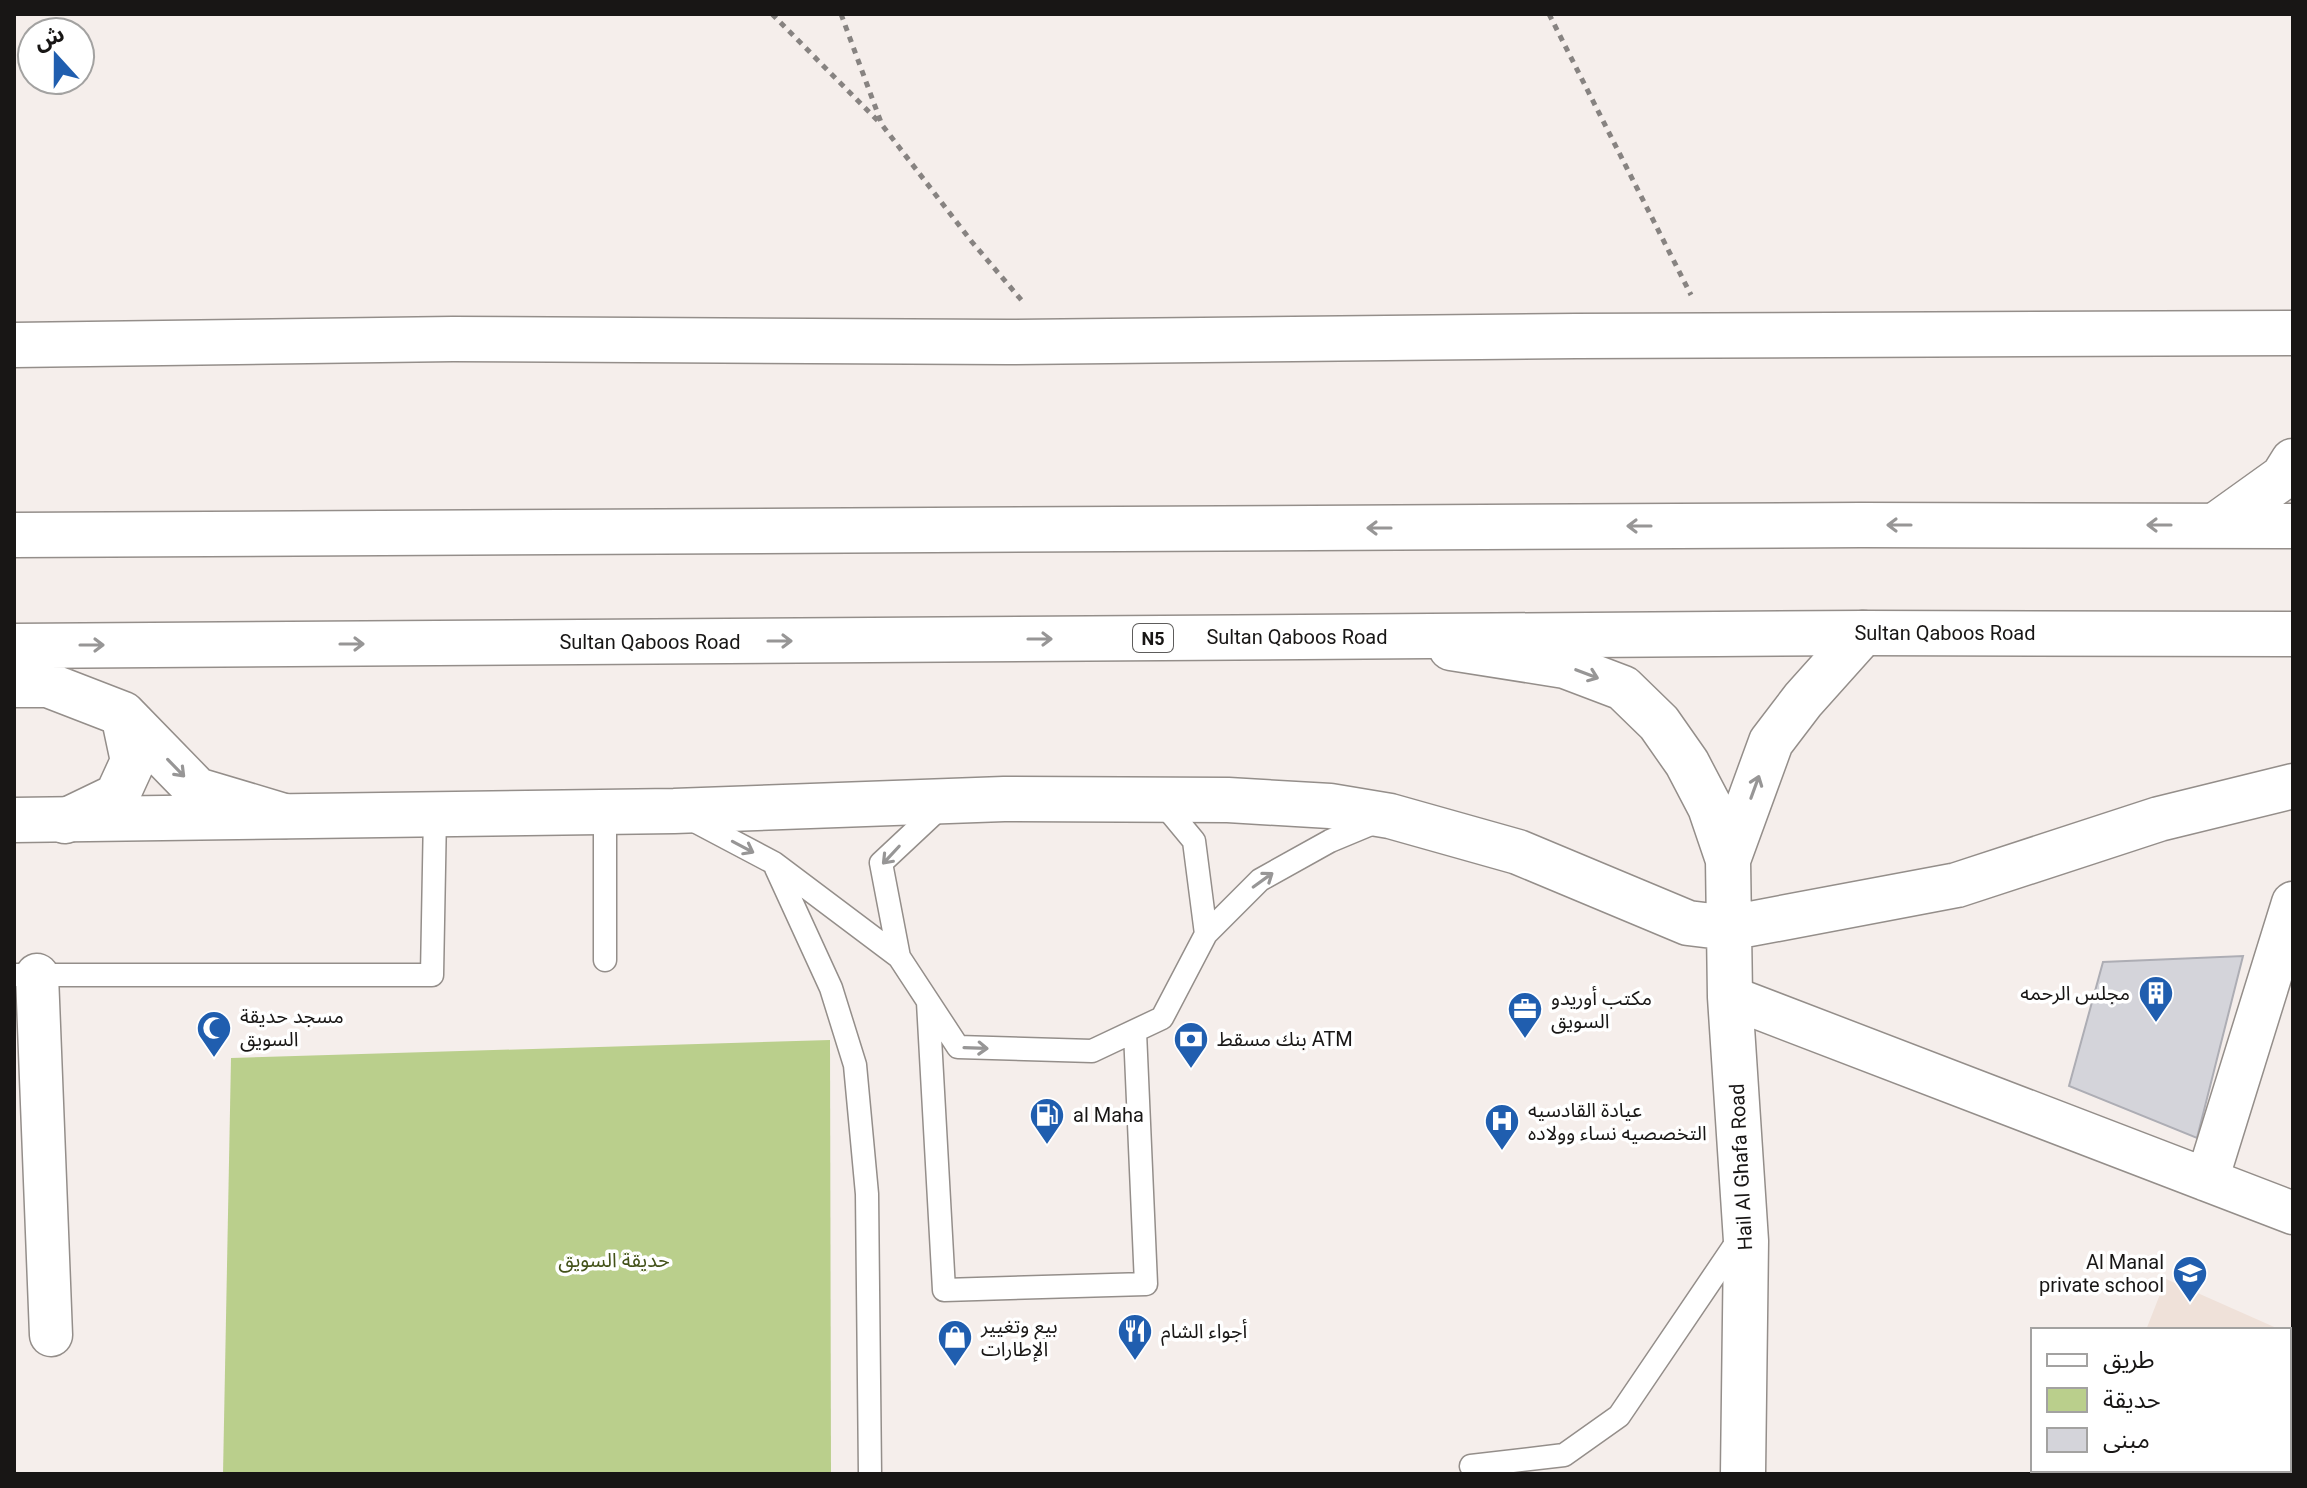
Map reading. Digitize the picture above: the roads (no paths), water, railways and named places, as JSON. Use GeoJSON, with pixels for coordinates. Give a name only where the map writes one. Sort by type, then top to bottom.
{"type":"FeatureCollection","features":[{"type":"Feature","properties":{"kind":"main road"},"geometry":{"type":"LineString","coordinates":[[14,345],[453,339],[1058,342],[2293,333]]}},
{"type":"Feature","properties":{"kind":"main road"},"geometry":{"type":"LineString","coordinates":[[2216,525],[2283,477],[2293,461]]}},
{"type":"Feature","properties":{"kind":"main road"},"geometry":{"type":"LineString","coordinates":[[14,535],[2293,526]]}},
{"type":"Feature","properties":{"kind":"main road","name":"Sultan Qaboos Road"},"geometry":{"type":"LineString","coordinates":[[14,646],[1863,633],[2293,634]]}},
{"type":"Feature","properties":{"kind":"main road","name":"Hail Al Ghafa Road"},"geometry":{"type":"LineString","coordinates":[[1728,860],[1771,742],[1803,700],[1863,633]]}},
{"type":"Feature","properties":{"kind":"main road","name":"Hail Al Ghafa Road"},"geometry":{"type":"LineString","coordinates":[[1373,637],[1565,666],[1623,688],[1659,723],[1687,763],[1710,807],[1728,860],[1730,997],[1746,1228],[1743,1474]]}},
{"type":"Feature","properties":{"kind":"main road"},"geometry":{"type":"LineString","coordinates":[[14,685],[48,685],[123,714],[197,790],[284,816]]}},
{"type":"Feature","properties":{"kind":"main road"},"geometry":{"type":"LineString","coordinates":[[65,821],[117,796],[133,761],[123,714]]}},
{"type":"Feature","properties":{"kind":"main road"},"geometry":{"type":"LineString","coordinates":[[14,820],[674,811],[1004,799],[1228,800],[1315,805],[1390,816],[1518,852],[1688,923],[1729,928],[1957,885],[2159,819],[2293,786]]}},
{"type":"Feature","properties":{"kind":"street"},"geometry":{"type":"LineString","coordinates":[[2207,1180],[2293,903]]}},
{"type":"Feature","properties":{"kind":"street"},"geometry":{"type":"LineString","coordinates":[[26,975],[28,1108],[51,1335]]}},
{"type":"Feature","properties":{"kind":"street"},"geometry":{"type":"LineString","coordinates":[[1730,997],[2293,1213]]}},
{"type":"Feature","properties":{"kind":"lane"},"geometry":{"type":"LineString","coordinates":[[1160,800],[1194,841],[1206,934]]}},
{"type":"Feature","properties":{"kind":"lane"},"geometry":{"type":"LineString","coordinates":[[899,957],[881,863],[947,801]]}},
{"type":"Feature","properties":{"kind":"lane"},"geometry":{"type":"LineString","coordinates":[[605,811],[605,960]]}},
{"type":"Feature","properties":{"kind":"lane"},"geometry":{"type":"LineString","coordinates":[[674,811],[774,863],[899,957],[958,1047],[1092,1051],[1162,1018],[1206,934],[1260,880],[1330,841],[1390,816]]}},
{"type":"Feature","properties":{"kind":"lane"},"geometry":{"type":"LineString","coordinates":[[26,975],[432,975],[435,814]]}},
{"type":"Feature","properties":{"kind":"lane"},"geometry":{"type":"LineString","coordinates":[[774,863],[831,988],[855,1065],[867,1194],[870,1474]]}},
{"type":"Feature","properties":{"kind":"lane"},"geometry":{"type":"LineString","coordinates":[[928,1001],[944,1290],[1146,1284],[1135,1032]]}},
{"type":"Feature","properties":{"kind":"lane"},"geometry":{"type":"LineString","coordinates":[[1471,1466],[1564,1455],[1619,1416],[1746,1228]]}},
{"type":"Feature","properties":{"kind":"place","name":"مجلس الرحمه"},"geometry":{"type":"Point","coordinates":[2156,1024]}},
{"type":"Feature","properties":{"kind":"place","name":"مكتب أوريدو السويق"},"geometry":{"type":"Point","coordinates":[1525,1040]}},
{"type":"Feature","properties":{"kind":"place","name":"مسجد حديقة السويق"},"geometry":{"type":"Point","coordinates":[214,1059]}},
{"type":"Feature","properties":{"kind":"place","name":"بنك مسقط ATM"},"geometry":{"type":"Point","coordinates":[1191,1070]}},
{"type":"Feature","properties":{"kind":"place","name":"al Maha"},"geometry":{"type":"Point","coordinates":[1047,1146]}},
{"type":"Feature","properties":{"kind":"place","name":"عيادة القادسيه التخصصيه نساء وولاده"},"geometry":{"type":"Point","coordinates":[1502,1152]}},
{"type":"Feature","properties":{"kind":"place","name":"Al Manal private school"},"geometry":{"type":"Point","coordinates":[2190,1304]}},
{"type":"Feature","properties":{"kind":"place","name":"أجواء الشام"},"geometry":{"type":"Point","coordinates":[1135,1362]}},
{"type":"Feature","properties":{"kind":"place","name":"بيع وتغيير الإطارات"},"geometry":{"type":"Point","coordinates":[955,1368]}},
{"type":"Feature","properties":{"kind":"park label","name":"حديقة السويق"},"geometry":{"type":"Point","coordinates":[614,1260]}}]}
